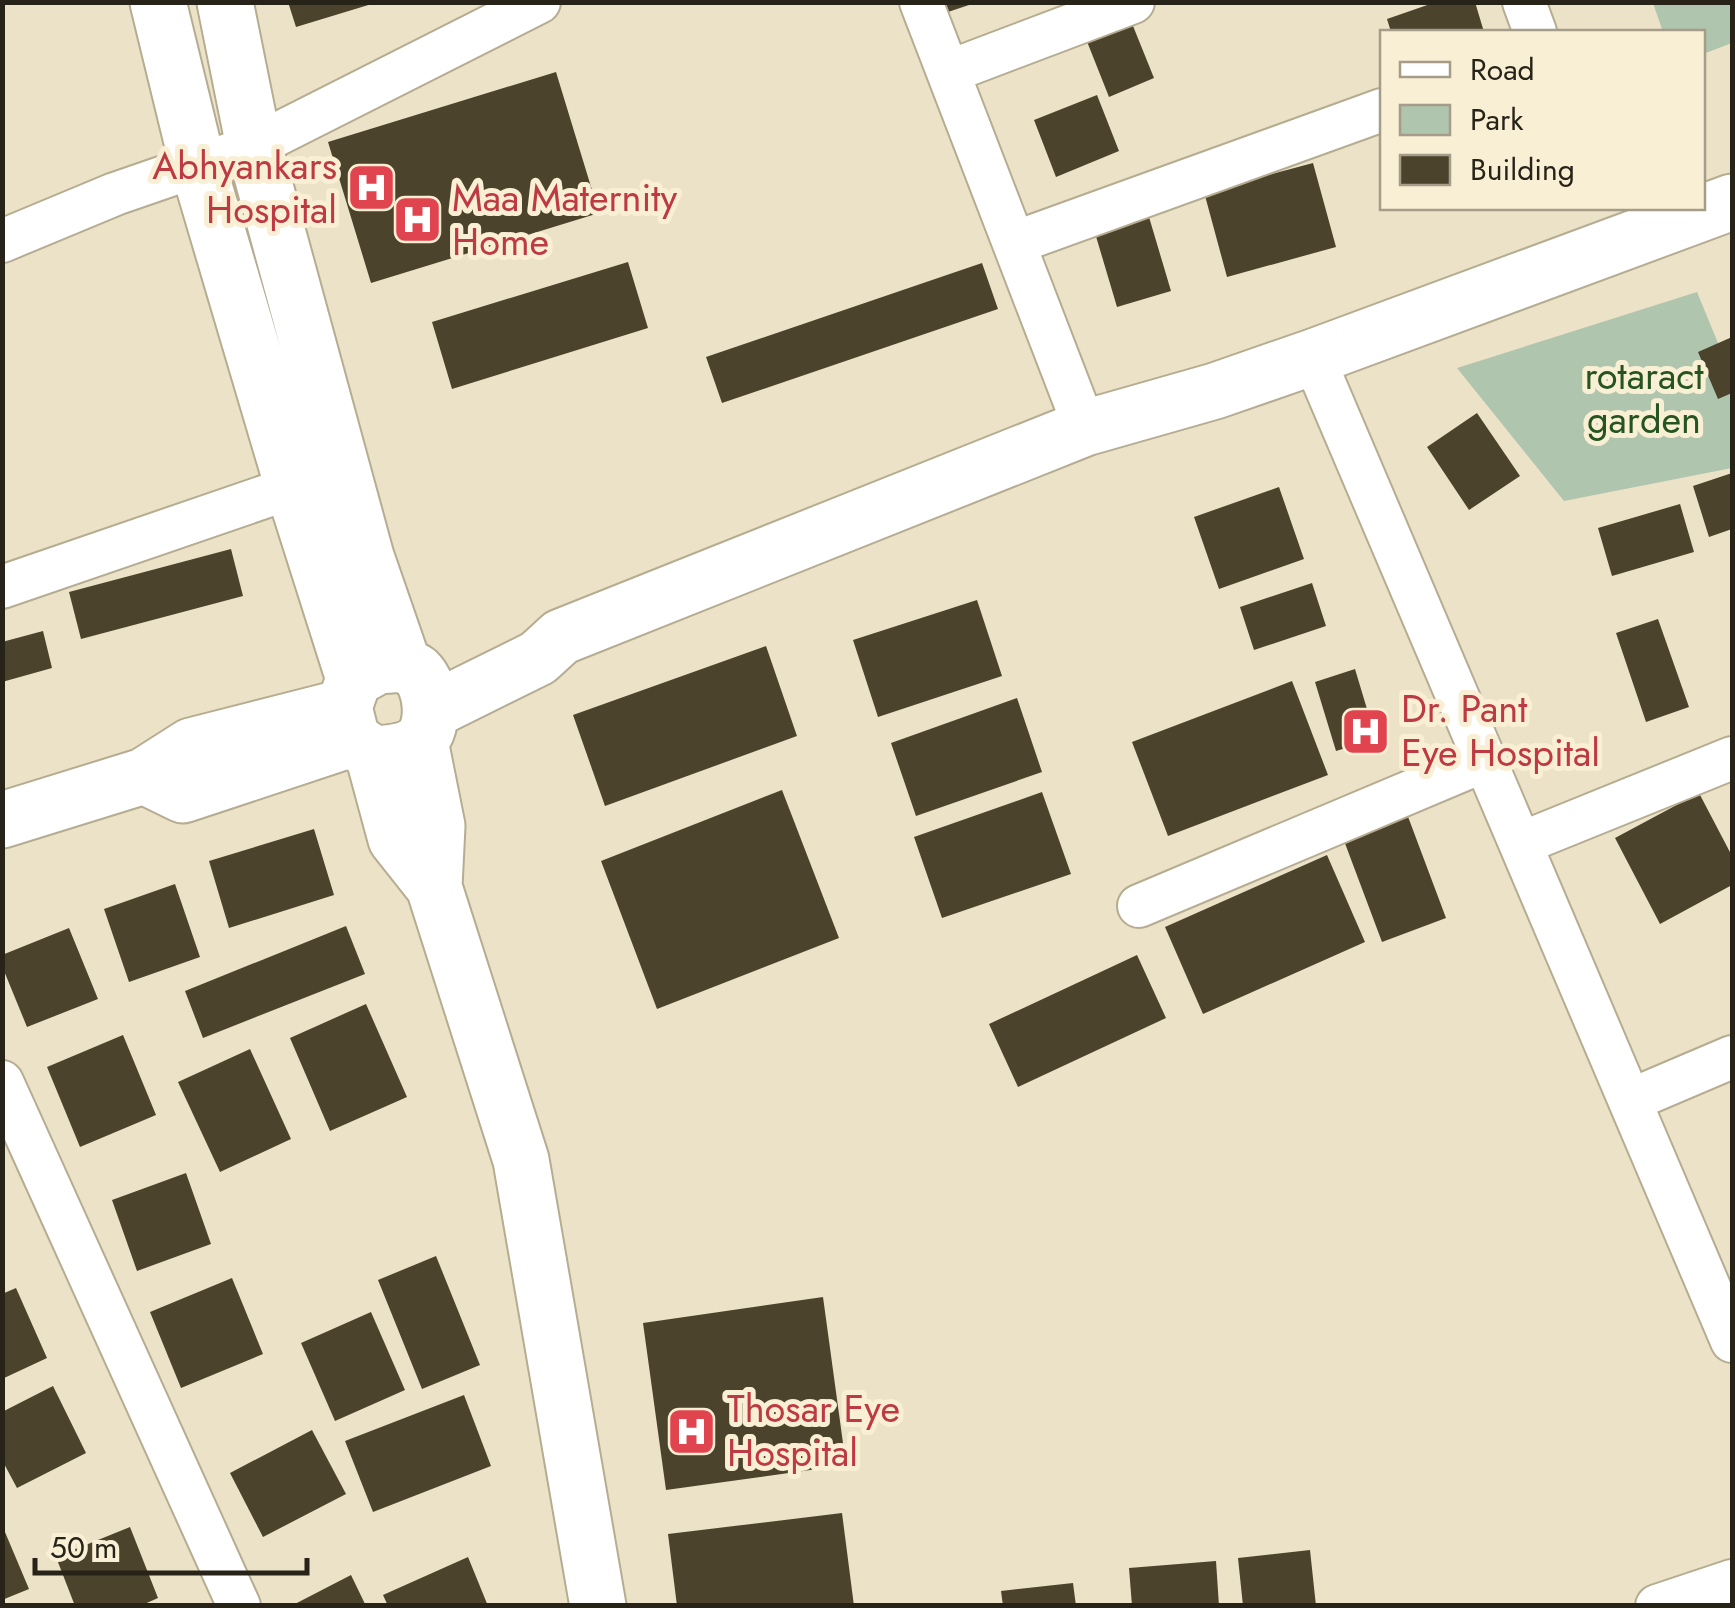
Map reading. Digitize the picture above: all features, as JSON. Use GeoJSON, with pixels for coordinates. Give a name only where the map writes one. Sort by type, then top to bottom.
{"type":"FeatureCollection","features":[{"type":"Feature","properties":{"kind":"main road"},"geometry":{"type":"LineString","coordinates":[[158,2],[198,166],[293,486],[438,826],[434,888],[522,1160],[598,1606]]}},
{"type":"Feature","properties":{"kind":"main road"},"geometry":{"type":"LineString","coordinates":[[224,2],[254,146],[366,557],[387,709]]}},
{"type":"Feature","properties":{"kind":"main road"},"geometry":{"type":"LineString","coordinates":[[1705,207],[1732,202]]}},
{"type":"Feature","properties":{"kind":"main road"},"geometry":{"type":"LineString","coordinates":[[2,820],[144,776],[183,795],[387,709],[538,658],[561,637],[1085,428],[1215,391],[1312,357],[1618,224],[1691,210]]}},
{"type":"Feature","properties":{"kind":"street"},"geometry":{"type":"LineString","coordinates":[[2,241],[115,194],[254,146],[539,2]]}},
{"type":"Feature","properties":{"kind":"street"},"geometry":{"type":"LineString","coordinates":[[921,2],[1085,428]]}},
{"type":"Feature","properties":{"kind":"street"},"geometry":{"type":"LineString","coordinates":[[948,72],[1133,2]]}},
{"type":"Feature","properties":{"kind":"street"},"geometry":{"type":"LineString","coordinates":[[1524,2],[1534,30]]}},
{"type":"Feature","properties":{"kind":"street"},"geometry":{"type":"LineString","coordinates":[[1014,244],[1380,111]]}},
{"type":"Feature","properties":{"kind":"street"},"geometry":{"type":"LineString","coordinates":[[1312,357],[1732,1341]]}},
{"type":"Feature","properties":{"kind":"street"},"geometry":{"type":"LineString","coordinates":[[2,587],[293,486]]}},
{"type":"Feature","properties":{"kind":"street"},"geometry":{"type":"LineString","coordinates":[[1522,843],[1732,758]]}},
{"type":"Feature","properties":{"kind":"street"},"geometry":{"type":"LineString","coordinates":[[1139,906],[1486,760]]}},
{"type":"Feature","properties":{"kind":"street"},"geometry":{"type":"LineString","coordinates":[[1630,1100],[1732,1057]]}},
{"type":"Feature","properties":{"kind":"street"},"geometry":{"type":"LineString","coordinates":[[2,1082],[239,1606]]}},
{"type":"Feature","properties":{"kind":"street"},"geometry":{"type":"LineString","coordinates":[[1656,1606],[1732,1581]]}},
{"type":"Feature","properties":{"kind":"green space"},"geometry":{"type":"Polygon","coordinates":[[[1653,3],[1730,3],[1732,43],[1705,53],[1705,30],[1662,30],[1653,3]]]}},
{"type":"Feature","properties":{"kind":"green space","name":"rotaract garden"},"geometry":{"type":"Polygon","coordinates":[[[1697,292],[1732,377],[1732,468],[1564,501],[1457,368],[1697,292]]]}},
{"type":"Feature","properties":{"kind":"building"},"geometry":{"type":"Polygon","coordinates":[[[288,2],[375,2],[375,3],[296,27],[288,2]]]}},
{"type":"Feature","properties":{"kind":"building"},"geometry":{"type":"Polygon","coordinates":[[[942,2],[975,2],[975,3],[945,13],[942,2]]]}},
{"type":"Feature","properties":{"kind":"building"},"geometry":{"type":"Polygon","coordinates":[[[1436,2],[1475,2],[1483,30],[1390,30],[1387,19],[1436,2]]]}},
{"type":"Feature","properties":{"kind":"building"},"geometry":{"type":"Polygon","coordinates":[[[1131,21],[1154,78],[1109,97],[1086,39],[1131,21]]]}},
{"type":"Feature","properties":{"kind":"building"},"geometry":{"type":"Polygon","coordinates":[[[556,72],[599,213],[371,283],[328,142],[556,72]]]}},
{"type":"Feature","properties":{"kind":"building"},"geometry":{"type":"Polygon","coordinates":[[[1097,95],[1119,151],[1056,177],[1034,120],[1097,95]]]}},
{"type":"Feature","properties":{"kind":"building"},"geometry":{"type":"Polygon","coordinates":[[[1313,163],[1336,247],[1227,277],[1204,192],[1313,163]]]}},
{"type":"Feature","properties":{"kind":"building"},"geometry":{"type":"Polygon","coordinates":[[[1149,217],[1171,291],[1117,307],[1095,233],[1149,217]]]}},
{"type":"Feature","properties":{"kind":"building"},"geometry":{"type":"Polygon","coordinates":[[[628,262],[648,328],[452,389],[432,322],[628,262]]]}},
{"type":"Feature","properties":{"kind":"building"},"geometry":{"type":"Polygon","coordinates":[[[982,263],[998,309],[722,403],[706,357],[982,263]]]}},
{"type":"Feature","properties":{"kind":"building"},"geometry":{"type":"Polygon","coordinates":[[[1732,337],[1732,393],[1718,399],[1698,352],[1732,337]]]}},
{"type":"Feature","properties":{"kind":"building"},"geometry":{"type":"Polygon","coordinates":[[[1477,413],[1520,476],[1469,510],[1427,447],[1477,413]]]}},
{"type":"Feature","properties":{"kind":"building"},"geometry":{"type":"Polygon","coordinates":[[[1732,473],[1732,529],[1709,537],[1693,486],[1732,473]]]}},
{"type":"Feature","properties":{"kind":"building"},"geometry":{"type":"Polygon","coordinates":[[[1279,487],[1304,559],[1219,589],[1194,517],[1279,487]]]}},
{"type":"Feature","properties":{"kind":"building"},"geometry":{"type":"Polygon","coordinates":[[[1680,504],[1694,552],[1612,576],[1598,528],[1680,504]]]}},
{"type":"Feature","properties":{"kind":"building"},"geometry":{"type":"Polygon","coordinates":[[[231,549],[243,596],[81,639],[69,592],[231,549]]]}},
{"type":"Feature","properties":{"kind":"building"},"geometry":{"type":"Polygon","coordinates":[[[1312,583],[1326,626],[1254,650],[1240,607],[1312,583]]]}},
{"type":"Feature","properties":{"kind":"building"},"geometry":{"type":"Polygon","coordinates":[[[977,600],[1002,676],[878,717],[853,640],[977,600]]]}},
{"type":"Feature","properties":{"kind":"building"},"geometry":{"type":"Polygon","coordinates":[[[1658,619],[1689,707],[1646,722],[1616,633],[1658,619]]]}},
{"type":"Feature","properties":{"kind":"building"},"geometry":{"type":"Polygon","coordinates":[[[43,631],[52,668],[2,682],[2,642],[43,631]]]}},
{"type":"Feature","properties":{"kind":"building"},"geometry":{"type":"Polygon","coordinates":[[[766,646],[797,736],[605,806],[573,715],[766,646]]]}},
{"type":"Feature","properties":{"kind":"building"},"geometry":{"type":"Polygon","coordinates":[[[1355,669],[1376,739],[1336,751],[1315,682],[1355,669]]]}},
{"type":"Feature","properties":{"kind":"building"},"geometry":{"type":"Polygon","coordinates":[[[1292,681],[1328,775],[1168,836],[1132,742],[1292,681]]]}},
{"type":"Feature","properties":{"kind":"building"},"geometry":{"type":"Polygon","coordinates":[[[1017,698],[1042,772],[916,816],[891,743],[1017,698]]]}},
{"type":"Feature","properties":{"kind":"building"},"geometry":{"type":"Polygon","coordinates":[[[782,790],[839,938],[657,1009],[601,861],[782,790]]]}},
{"type":"Feature","properties":{"kind":"building"},"geometry":{"type":"Polygon","coordinates":[[[1042,792],[1071,874],[942,918],[914,837],[1042,792]]]}},
{"type":"Feature","properties":{"kind":"building"},"geometry":{"type":"Polygon","coordinates":[[[1699,793],[1732,856],[1732,885],[1660,924],[1615,838],[1699,793]]]}},
{"type":"Feature","properties":{"kind":"building"},"geometry":{"type":"Polygon","coordinates":[[[1404,806],[1446,918],[1382,942],[1340,830],[1404,806]]]}},
{"type":"Feature","properties":{"kind":"building"},"geometry":{"type":"Polygon","coordinates":[[[314,829],[334,895],[229,928],[209,861],[314,829]]]}},
{"type":"Feature","properties":{"kind":"building"},"geometry":{"type":"Polygon","coordinates":[[[1327,855],[1365,942],[1203,1014],[1165,927],[1327,855]]]}},
{"type":"Feature","properties":{"kind":"building"},"geometry":{"type":"Polygon","coordinates":[[[175,884],[200,957],[129,982],[104,909],[175,884]]]}},
{"type":"Feature","properties":{"kind":"building"},"geometry":{"type":"Polygon","coordinates":[[[346,926],[365,974],[203,1038],[185,991],[346,926]]]}},
{"type":"Feature","properties":{"kind":"building"},"geometry":{"type":"Polygon","coordinates":[[[69,928],[98,999],[27,1027],[2,966],[2,955],[69,928]]]}},
{"type":"Feature","properties":{"kind":"building"},"geometry":{"type":"Polygon","coordinates":[[[1137,955],[1166,1018],[1018,1087],[989,1024],[1137,955]]]}},
{"type":"Feature","properties":{"kind":"building"},"geometry":{"type":"Polygon","coordinates":[[[366,1004],[407,1097],[330,1131],[290,1038],[366,1004]]]}},
{"type":"Feature","properties":{"kind":"building"},"geometry":{"type":"Polygon","coordinates":[[[123,1035],[156,1115],[80,1147],[47,1067],[123,1035]]]}},
{"type":"Feature","properties":{"kind":"building"},"geometry":{"type":"Polygon","coordinates":[[[250,1049],[291,1139],[220,1172],[178,1082],[250,1049]]]}},
{"type":"Feature","properties":{"kind":"building"},"geometry":{"type":"Polygon","coordinates":[[[186,1173],[211,1244],[137,1271],[112,1200],[186,1173]]]}},
{"type":"Feature","properties":{"kind":"building"},"geometry":{"type":"Polygon","coordinates":[[[436,1256],[480,1365],[422,1389],[378,1280],[436,1256]]]}},
{"type":"Feature","properties":{"kind":"building"},"geometry":{"type":"Polygon","coordinates":[[[232,1278],[263,1354],[181,1388],[150,1312],[232,1278]]]}},
{"type":"Feature","properties":{"kind":"building"},"geometry":{"type":"Polygon","coordinates":[[[16,1288],[47,1358],[2,1379],[2,1294],[16,1288]]]}},
{"type":"Feature","properties":{"kind":"building"},"geometry":{"type":"Polygon","coordinates":[[[823,1297],[846,1465],[666,1490],[643,1323],[823,1297]]]}},
{"type":"Feature","properties":{"kind":"building"},"geometry":{"type":"Polygon","coordinates":[[[371,1312],[405,1390],[335,1421],[301,1343],[371,1312]]]}},
{"type":"Feature","properties":{"kind":"building"},"geometry":{"type":"Polygon","coordinates":[[[53,1386],[86,1453],[17,1488],[2,1460],[2,1412],[53,1386]]]}},
{"type":"Feature","properties":{"kind":"building"},"geometry":{"type":"Polygon","coordinates":[[[464,1395],[491,1466],[373,1512],[345,1441],[464,1395]]]}},
{"type":"Feature","properties":{"kind":"building"},"geometry":{"type":"Polygon","coordinates":[[[312,1430],[346,1494],[263,1537],[230,1473],[312,1430]]]}},
{"type":"Feature","properties":{"kind":"building"},"geometry":{"type":"Polygon","coordinates":[[[842,1513],[854,1606],[677,1606],[668,1534],[842,1513]]]}},
{"type":"Feature","properties":{"kind":"building"},"geometry":{"type":"Polygon","coordinates":[[[2,1525],[29,1589],[2,1600],[2,1525]]]}},
{"type":"Feature","properties":{"kind":"building"},"geometry":{"type":"Polygon","coordinates":[[[130,1527],[158,1598],[140,1606],[75,1606],[56,1557],[130,1527]]]}},
{"type":"Feature","properties":{"kind":"building"},"geometry":{"type":"Polygon","coordinates":[[[1310,1550],[1316,1606],[1243,1606],[1238,1558],[1310,1550]]]}},
{"type":"Feature","properties":{"kind":"building"},"geometry":{"type":"Polygon","coordinates":[[[468,1557],[488,1606],[388,1606],[383,1595],[468,1557]]]}},
{"type":"Feature","properties":{"kind":"building"},"geometry":{"type":"Polygon","coordinates":[[[1216,1561],[1219,1606],[1132,1606],[1129,1568],[1216,1561]]]}},
{"type":"Feature","properties":{"kind":"building"},"geometry":{"type":"Polygon","coordinates":[[[351,1575],[366,1606],[291,1606],[351,1575]]]}},
{"type":"Feature","properties":{"kind":"building"},"geometry":{"type":"Polygon","coordinates":[[[1073,1583],[1076,1606],[1003,1606],[1001,1591],[1073,1583]]]}},
{"type":"Feature","properties":{"kind":"place","name":"Abhyankars Hospital"},"geometry":{"type":"Point","coordinates":[372,188]}},
{"type":"Feature","properties":{"kind":"place","name":"Maa Maternity Home"},"geometry":{"type":"Point","coordinates":[417,220]}},
{"type":"Feature","properties":{"kind":"place","name":"Dr. Pant Eye Hospital"},"geometry":{"type":"Point","coordinates":[1366,731]}},
{"type":"Feature","properties":{"kind":"place","name":"Thosar Eye Hospital"},"geometry":{"type":"Point","coordinates":[692,1431]}}]}
